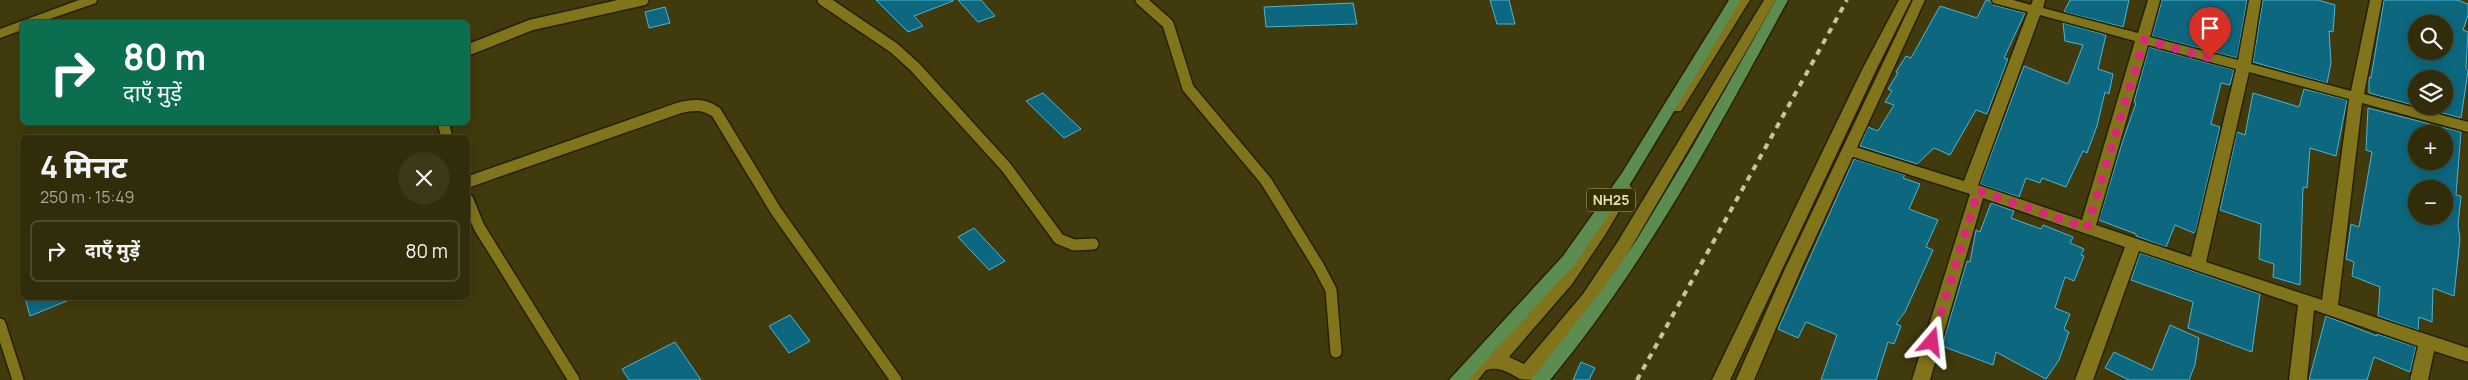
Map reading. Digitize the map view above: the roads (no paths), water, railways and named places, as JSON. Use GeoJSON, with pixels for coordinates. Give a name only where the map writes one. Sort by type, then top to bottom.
{"type":"FeatureCollection","features":[{"type":"Feature","properties":{"kind":"main road","name":"NH25"},"geometry":{"type":"LineString","coordinates":[[1458,380],[1569,260],[1628,177],[1735,0]]}},
{"type":"Feature","properties":{"kind":"main road","name":"NH25"},"geometry":{"type":"LineString","coordinates":[[1532,378],[1566,350],[1623,274],[1694,157],[1782,0]]}},
{"type":"Feature","properties":{"kind":"street"},"geometry":{"type":"LineString","coordinates":[[36,20],[91,0]]}},
{"type":"Feature","properties":{"kind":"street"},"geometry":{"type":"LineString","coordinates":[[1496,361],[1566,280],[1594,239],[1744,0]]}},
{"type":"Feature","properties":{"kind":"street"},"geometry":{"type":"LineString","coordinates":[[1469,380],[1477,367],[1496,361],[1517,366],[1532,378],[1623,248],[1770,0]]}},
{"type":"Feature","properties":{"kind":"street"},"geometry":{"type":"LineString","coordinates":[[1721,380],[1905,0]]}},
{"type":"Feature","properties":{"kind":"street"},"geometry":{"type":"LineString","coordinates":[[1745,380],[1793,269],[1918,0]]}},
{"type":"Feature","properties":{"kind":"street"},"geometry":{"type":"LineString","coordinates":[[1998,0],[2037,6],[2144,40],[2468,128]]}},
{"type":"Feature","properties":{"kind":"street"},"geometry":{"type":"LineString","coordinates":[[2087,228],[2144,40],[2154,0]]}},
{"type":"Feature","properties":{"kind":"street"},"geometry":{"type":"LineString","coordinates":[[2197,265],[2243,68],[2255,0]]}},
{"type":"Feature","properties":{"kind":"street"},"geometry":{"type":"LineString","coordinates":[[2329,308],[2356,98],[2376,0]]}},
{"type":"Feature","properties":{"kind":"street"},"geometry":{"type":"LineString","coordinates":[[1921,380],[1974,190],[2037,6]]}},
{"type":"Feature","properties":{"kind":"street"},"geometry":{"type":"LineString","coordinates":[[0,34],[20,26]]}},
{"type":"Feature","properties":{"kind":"street"},"geometry":{"type":"LineString","coordinates":[[1849,150],[2468,355]]}},
{"type":"Feature","properties":{"kind":"street"},"geometry":{"type":"LineString","coordinates":[[2084,380],[2134,244]]}},
{"type":"Feature","properties":{"kind":"street"},"geometry":{"type":"LineString","coordinates":[[2298,380],[2307,302]]}},
{"type":"Feature","properties":{"kind":"street"},"geometry":{"type":"LineString","coordinates":[[2419,380],[2428,343]]}},
{"type":"Feature","properties":{"kind":"lane"},"geometry":{"type":"LineString","coordinates":[[470,49],[493,38],[540,22],[643,0]]}},
{"type":"Feature","properties":{"kind":"lane"},"geometry":{"type":"LineString","coordinates":[[823,0],[894,48],[915,67],[1006,167],[1059,239],[1074,245],[1093,244]]}},
{"type":"Feature","properties":{"kind":"lane"},"geometry":{"type":"LineString","coordinates":[[1141,0],[1168,24],[1188,88],[1266,181],[1319,267],[1331,290],[1336,352]]}},
{"type":"Feature","properties":{"kind":"lane"},"geometry":{"type":"LineString","coordinates":[[470,181],[679,108],[693,104],[707,106],[716,112],[776,211],[896,380]]}},
{"type":"Feature","properties":{"kind":"lane"},"geometry":{"type":"LineString","coordinates":[[470,205],[479,227],[574,380]]}},
{"type":"Feature","properties":{"kind":"lane"},"geometry":{"type":"LineString","coordinates":[[0,324],[18,380]]}},
{"type":"Feature","properties":{"kind":"railway"},"geometry":{"type":"LineString","coordinates":[[1637,380],[1847,0]]}}]}
